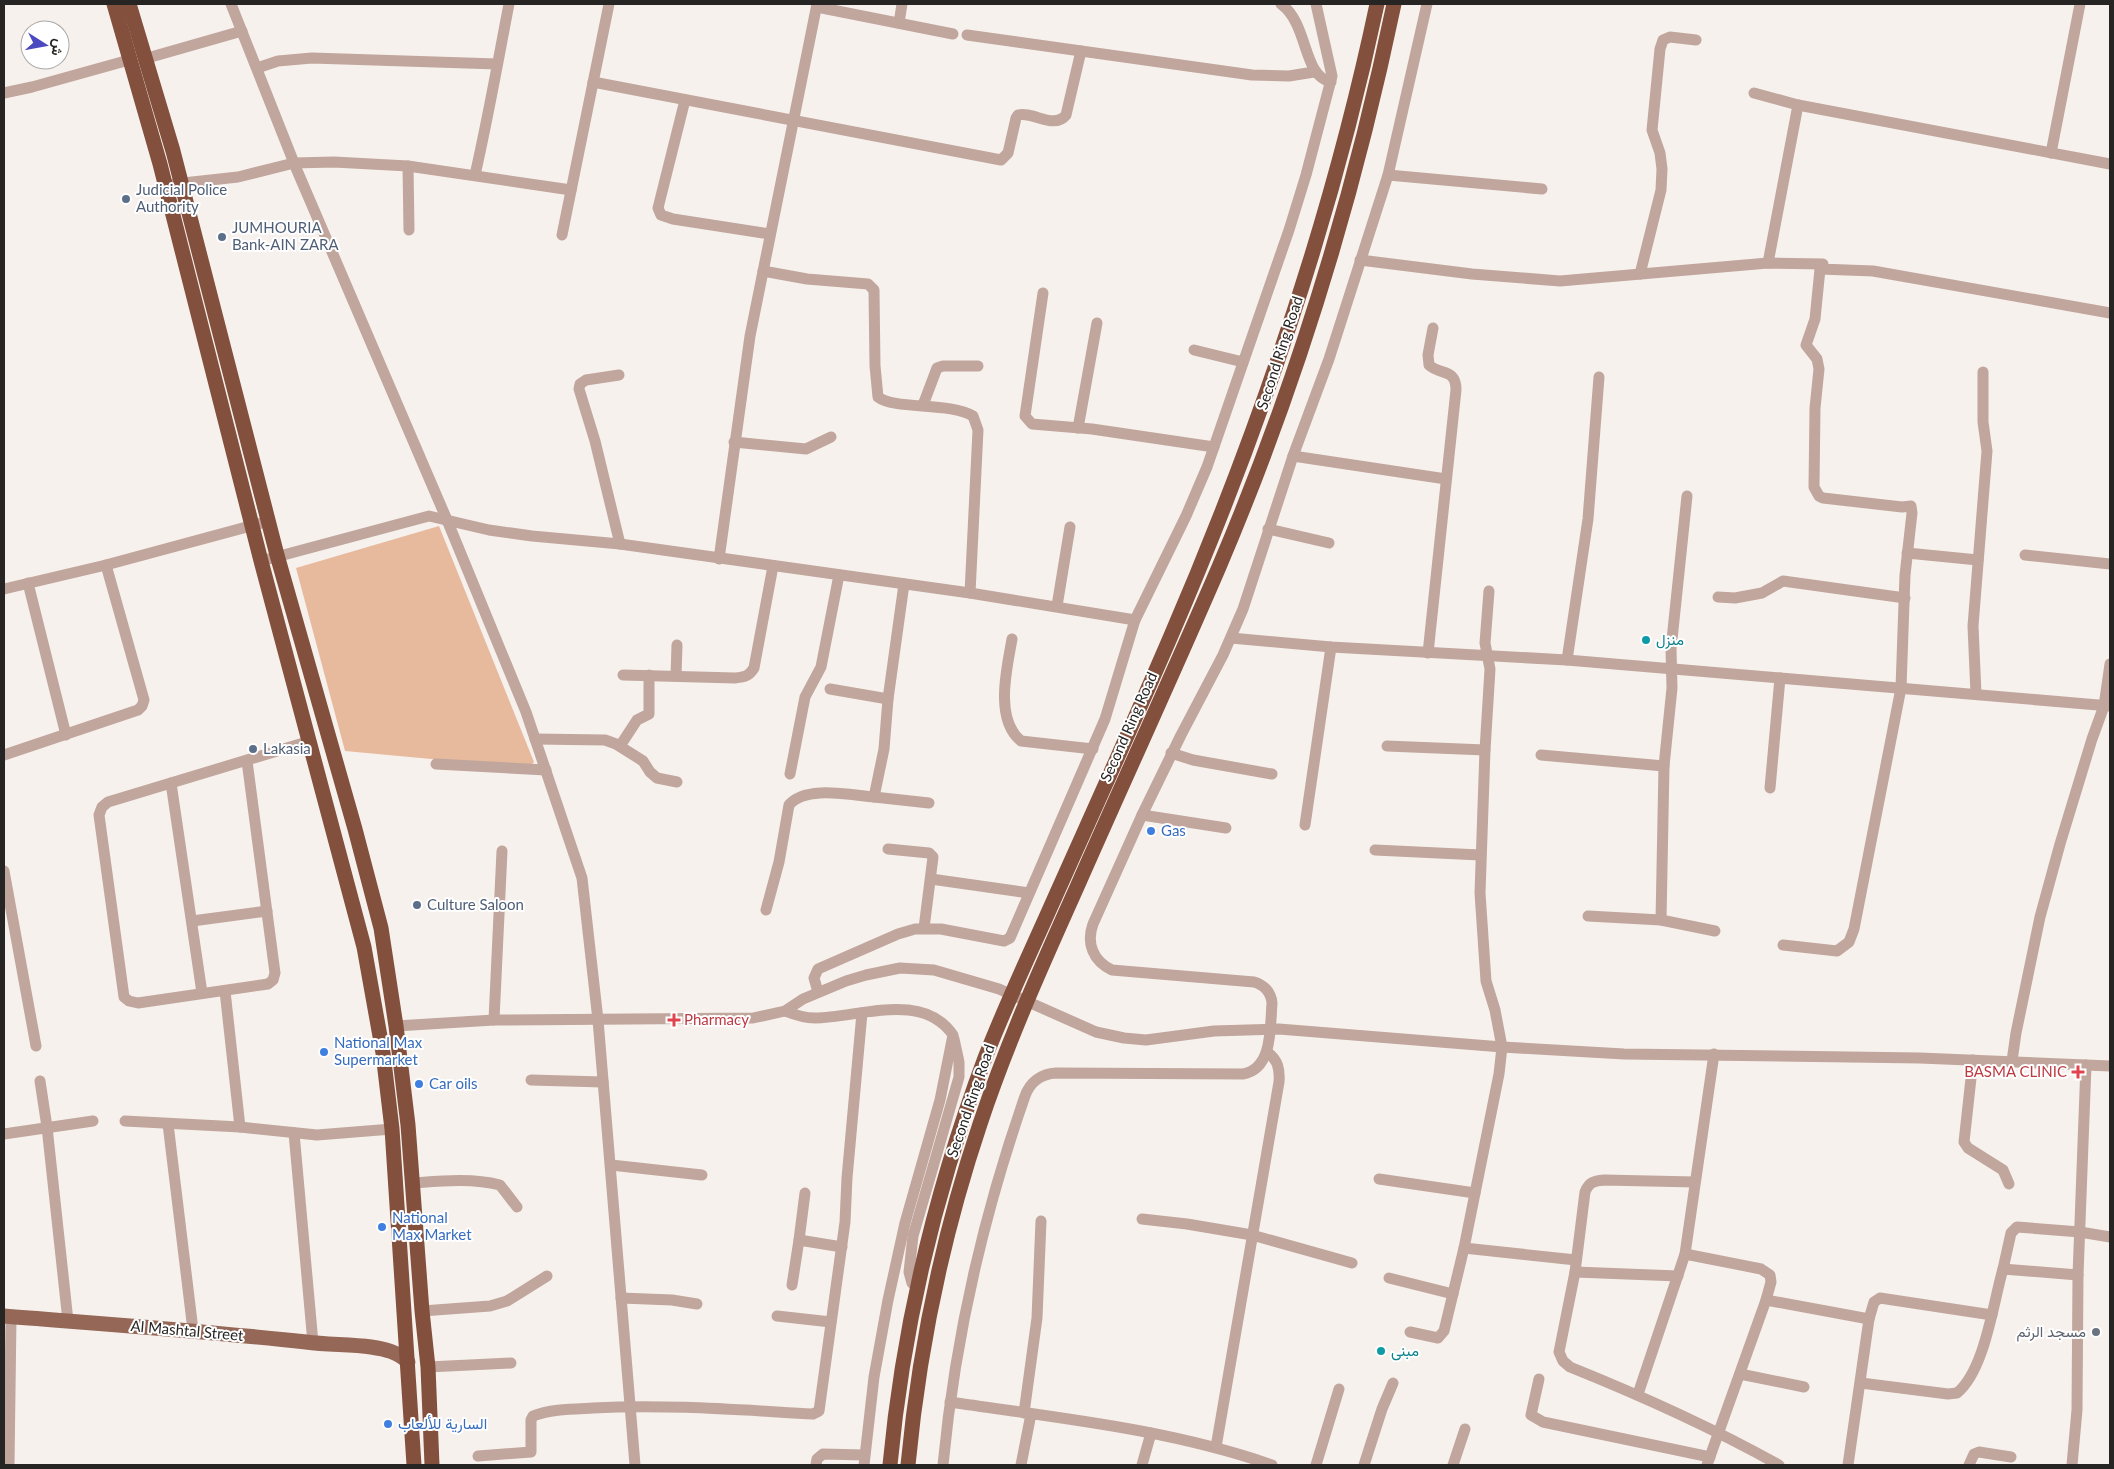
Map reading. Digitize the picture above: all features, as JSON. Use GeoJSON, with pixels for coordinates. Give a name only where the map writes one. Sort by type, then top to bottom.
{"type":"FeatureCollection","features":[{"type":"Feature","properties":{"kind":"highway"},"geometry":{"type":"LineString","coordinates":[[114,4],[137,59],[182,183],[277,555],[358,840],[380,928],[396,1026],[408,1125],[428,1367],[432,1465]]}},
{"type":"Feature","properties":{"kind":"highway"},"geometry":{"type":"LineString","coordinates":[[129,4],[137,59],[165,185],[261,561],[364,947],[384,1053],[392,1129],[414,1465]]}},
{"type":"Feature","properties":{"kind":"highway","name":"Second Ring Road"},"geometry":{"type":"LineString","coordinates":[[890,1465],[898,1392],[936,1208],[985,1058],[1192,586],[1249,438],[1317,239],[1344,143],[1377,4]]}},
{"type":"Feature","properties":{"kind":"highway","name":"Second Ring Road"},"geometry":{"type":"LineString","coordinates":[[908,1465],[920,1373],[933,1296],[951,1220],[980,1123],[1014,1030],[1219,566],[1269,441],[1301,348],[1343,211],[1374,97],[1394,4]]}},
{"type":"Feature","properties":{"kind":"highway"},"geometry":{"type":"LineString","coordinates":[[338,845],[358,840]]}},
{"type":"Feature","properties":{"kind":"main road","name":"Al Mashtal Street"},"geometry":{"type":"LineString","coordinates":[[7,1317],[193,1330],[313,1343],[371,1347],[394,1352],[401,1355],[408,1362]]}},
{"type":"Feature","properties":{"kind":"main road","name":"Al Mashtal Street"},"geometry":{"type":"LineString","coordinates":[[371,1347],[391,1344],[406,1333]]}},
{"type":"Feature","properties":{"kind":"street"},"geometry":{"type":"LineString","coordinates":[[231,4],[294,163],[447,520],[526,712],[582,878],[598,1020],[635,1465]]}},
{"type":"Feature","properties":{"kind":"street"},"geometry":{"type":"LineString","coordinates":[[475,175],[489,113],[509,4]]}},
{"type":"Feature","properties":{"kind":"street"},"geometry":{"type":"LineString","coordinates":[[562,235],[609,4]]}},
{"type":"Feature","properties":{"kind":"street"},"geometry":{"type":"LineString","coordinates":[[899,23],[902,4]]}},
{"type":"Feature","properties":{"kind":"street"},"geometry":{"type":"LineString","coordinates":[[1281,4],[1290,12],[1299,27],[1314,72],[1322,79],[1331,82]]}},
{"type":"Feature","properties":{"kind":"street"},"geometry":{"type":"LineString","coordinates":[[818,992],[814,978],[818,969],[898,934],[924,928],[941,928],[1004,941],[1008,940],[1093,749],[1114,690],[1135,620],[1186,516],[1214,447],[1292,220],[1332,76],[1316,4]]}},
{"type":"Feature","properties":{"kind":"street"},"geometry":{"type":"LineString","coordinates":[[943,1465],[950,1402],[968,1296],[987,1215],[1011,1135],[1030,1085],[1044,1075],[1056,1073],[1243,1074],[1259,1067],[1267,1052],[1271,998],[1268,990],[1259,984],[1118,971],[1101,963],[1093,954],[1090,942],[1091,930],[1171,753],[1231,638],[1242,609],[1293,456],[1329,358],[1388,175],[1428,4]]}},
{"type":"Feature","properties":{"kind":"street"},"geometry":{"type":"LineString","coordinates":[[2051,153],[2080,4]]}},
{"type":"Feature","properties":{"kind":"street"},"geometry":{"type":"LineString","coordinates":[[719,559],[750,336],[817,6],[953,34]]}},
{"type":"Feature","properties":{"kind":"street"},"geometry":{"type":"LineString","coordinates":[[4,93],[242,31]]}},
{"type":"Feature","properties":{"kind":"street"},"geometry":{"type":"LineString","coordinates":[[967,35],[1264,76],[1289,76],[1314,72]]}},
{"type":"Feature","properties":{"kind":"street"},"geometry":{"type":"LineString","coordinates":[[1640,274],[1660,190],[1662,169],[1660,153],[1652,130],[1660,49],[1663,40],[1670,37],[1696,40]]}},
{"type":"Feature","properties":{"kind":"street"},"geometry":{"type":"LineString","coordinates":[[593,82],[1001,160],[1008,153],[1018,116],[1026,115],[1055,121],[1063,119],[1066,115],[1081,51]]}},
{"type":"Feature","properties":{"kind":"street"},"geometry":{"type":"LineString","coordinates":[[257,68],[278,61],[312,58],[497,64]]}},
{"type":"Feature","properties":{"kind":"street"},"geometry":{"type":"LineString","coordinates":[[1754,93],[1798,105],[2110,164]]}},
{"type":"Feature","properties":{"kind":"street"},"geometry":{"type":"LineString","coordinates":[[685,100],[658,208],[661,215],[673,219],[770,234]]}},
{"type":"Feature","properties":{"kind":"street"},"geometry":{"type":"LineString","coordinates":[[1768,263],[1798,105]]}},
{"type":"Feature","properties":{"kind":"street"},"geometry":{"type":"LineString","coordinates":[[165,185],[238,177],[294,163],[334,162],[408,166],[571,190]]}},
{"type":"Feature","properties":{"kind":"street"},"geometry":{"type":"LineString","coordinates":[[408,166],[410,230]]}},
{"type":"Feature","properties":{"kind":"street"},"geometry":{"type":"LineString","coordinates":[[1388,175],[1542,189]]}},
{"type":"Feature","properties":{"kind":"street"},"geometry":{"type":"LineString","coordinates":[[1360,260],[1472,274],[1560,282],[1768,263],[1823,264],[1820,269],[1815,319],[1806,345],[1816,359],[1819,369],[1815,408],[1814,487],[1819,496],[1823,498],[1902,507],[1911,506],[1904,598],[1901,688],[1854,929],[1848,942],[1837,951],[1783,945]]}},
{"type":"Feature","properties":{"kind":"street"},"geometry":{"type":"LineString","coordinates":[[1820,269],[1873,271],[2110,312]]}},
{"type":"Feature","properties":{"kind":"street"},"geometry":{"type":"LineString","coordinates":[[763,271],[807,279],[868,284],[872,286],[874,290],[874,366],[878,397],[892,402],[923,405],[970,414],[977,422],[970,593]]}},
{"type":"Feature","properties":{"kind":"street"},"geometry":{"type":"LineString","coordinates":[[1043,293],[1025,416],[1032,424],[1078,428],[1214,447]]}},
{"type":"Feature","properties":{"kind":"street"},"geometry":{"type":"LineString","coordinates":[[1078,428],[1097,323]]}},
{"type":"Feature","properties":{"kind":"street"},"geometry":{"type":"LineString","coordinates":[[1428,653],[1456,381],[1453,376],[1428,365],[1433,328]]}},
{"type":"Feature","properties":{"kind":"street"},"geometry":{"type":"LineString","coordinates":[[1194,350],[1243,362]]}},
{"type":"Feature","properties":{"kind":"street"},"geometry":{"type":"LineString","coordinates":[[923,405],[937,368],[943,366],[978,366]]}},
{"type":"Feature","properties":{"kind":"street"},"geometry":{"type":"LineString","coordinates":[[1976,694],[1973,626],[1987,451],[1983,422],[1983,372]]}},
{"type":"Feature","properties":{"kind":"street"},"geometry":{"type":"LineString","coordinates":[[619,375],[586,380],[580,384],[579,389],[595,442],[620,544]]}},
{"type":"Feature","properties":{"kind":"street"},"geometry":{"type":"LineString","coordinates":[[1567,660],[1588,519],[1599,377]]}},
{"type":"Feature","properties":{"kind":"street"},"geometry":{"type":"LineString","coordinates":[[734,442],[806,449],[831,437]]}},
{"type":"Feature","properties":{"kind":"street"},"geometry":{"type":"LineString","coordinates":[[1293,456],[1446,479]]}},
{"type":"Feature","properties":{"kind":"street"},"geometry":{"type":"LineString","coordinates":[[1660,920],[1664,766],[1672,668],[1672,635],[1687,496]]}},
{"type":"Feature","properties":{"kind":"street"},"geometry":{"type":"LineString","coordinates":[[261,561],[277,555],[424,516],[489,530],[620,544],[970,593],[1135,620]]}},
{"type":"Feature","properties":{"kind":"street"},"geometry":{"type":"LineString","coordinates":[[4,588],[106,564],[269,521]]}},
{"type":"Feature","properties":{"kind":"street"},"geometry":{"type":"LineString","coordinates":[[1057,606],[1070,527]]}},
{"type":"Feature","properties":{"kind":"street"},"geometry":{"type":"LineString","coordinates":[[1268,529],[1329,543]]}},
{"type":"Feature","properties":{"kind":"street"},"geometry":{"type":"LineString","coordinates":[[1907,553],[1978,560]]}},
{"type":"Feature","properties":{"kind":"street"},"geometry":{"type":"LineString","coordinates":[[2025,555],[2110,564]]}},
{"type":"Feature","properties":{"kind":"street"},"geometry":{"type":"LineString","coordinates":[[4,755],[138,710],[142,706],[144,700],[106,564]]}},
{"type":"Feature","properties":{"kind":"street"},"geometry":{"type":"LineString","coordinates":[[623,675],[735,678],[745,677],[750,674],[754,668],[773,566]]}},
{"type":"Feature","properties":{"kind":"street"},"geometry":{"type":"LineString","coordinates":[[790,774],[805,697],[821,667],[839,575]]}},
{"type":"Feature","properties":{"kind":"street"},"geometry":{"type":"LineString","coordinates":[[1718,597],[1735,598],[1762,592],[1783,581],[1904,598]]}},
{"type":"Feature","properties":{"kind":"street"},"geometry":{"type":"LineString","coordinates":[[28,583],[66,735]]}},
{"type":"Feature","properties":{"kind":"street"},"geometry":{"type":"LineString","coordinates":[[874,797],[884,749],[888,699],[904,584]]}},
{"type":"Feature","properties":{"kind":"street"},"geometry":{"type":"LineString","coordinates":[[1410,1332],[1434,1338],[1442,1336],[1464,1248],[1499,1074],[1502,1047],[1484,972],[1480,893],[1480,855],[1490,670],[1485,644],[1489,591]]}},
{"type":"Feature","properties":{"kind":"street"},"geometry":{"type":"LineString","coordinates":[[1231,638],[1331,647],[1567,660],[1672,668],[2107,706]]}},
{"type":"Feature","properties":{"kind":"street"},"geometry":{"type":"LineString","coordinates":[[1012,639],[1003,698],[1017,738],[1021,741],[1093,749]]}},
{"type":"Feature","properties":{"kind":"street"},"geometry":{"type":"LineString","coordinates":[[676,676],[677,645]]}},
{"type":"Feature","properties":{"kind":"street"},"geometry":{"type":"LineString","coordinates":[[1305,825],[1331,647]]}},
{"type":"Feature","properties":{"kind":"street"},"geometry":{"type":"LineString","coordinates":[[2012,1061],[2040,917],[2092,739],[2107,706],[2110,664]]}},
{"type":"Feature","properties":{"kind":"street"},"geometry":{"type":"LineString","coordinates":[[620,746],[637,720],[649,714],[649,675]]}},
{"type":"Feature","properties":{"kind":"street"},"geometry":{"type":"LineString","coordinates":[[1770,788],[1780,678]]}},
{"type":"Feature","properties":{"kind":"street"},"geometry":{"type":"LineString","coordinates":[[830,689],[888,699]]}},
{"type":"Feature","properties":{"kind":"street"},"geometry":{"type":"LineString","coordinates":[[535,739],[604,740],[620,746],[643,761],[650,772],[657,778],[677,782]]}},
{"type":"Feature","properties":{"kind":"street"},"geometry":{"type":"LineString","coordinates":[[247,761],[268,910],[275,973],[273,980],[268,984],[225,991],[138,1003],[129,1001],[124,997],[99,815],[100,810],[108,802],[310,741]]}},
{"type":"Feature","properties":{"kind":"street"},"geometry":{"type":"LineString","coordinates":[[1386,746],[1485,750]]}},
{"type":"Feature","properties":{"kind":"street"},"geometry":{"type":"LineString","coordinates":[[1171,753],[1193,760],[1272,774]]}},
{"type":"Feature","properties":{"kind":"street"},"geometry":{"type":"LineString","coordinates":[[1541,755],[1664,766]]}},
{"type":"Feature","properties":{"kind":"street"},"geometry":{"type":"LineString","coordinates":[[436,764],[546,770]]}},
{"type":"Feature","properties":{"kind":"street"},"geometry":{"type":"LineString","coordinates":[[172,783],[202,993]]}},
{"type":"Feature","properties":{"kind":"street"},"geometry":{"type":"LineString","coordinates":[[766,910],[779,862],[788,805],[794,799],[806,794],[818,793],[929,803]]}},
{"type":"Feature","properties":{"kind":"street"},"geometry":{"type":"LineString","coordinates":[[1142,815],[1226,828]]}},
{"type":"Feature","properties":{"kind":"street"},"geometry":{"type":"LineString","coordinates":[[888,849],[932,855],[934,859],[924,928]]}},
{"type":"Feature","properties":{"kind":"street"},"geometry":{"type":"LineString","coordinates":[[1375,850],[1480,855]]}},
{"type":"Feature","properties":{"kind":"street"},"geometry":{"type":"LineString","coordinates":[[494,1020],[498,901],[502,851]]}},
{"type":"Feature","properties":{"kind":"street"},"geometry":{"type":"LineString","coordinates":[[4,871],[9,931],[36,1046]]}},
{"type":"Feature","properties":{"kind":"street"},"geometry":{"type":"LineString","coordinates":[[931,879],[1029,893]]}},
{"type":"Feature","properties":{"kind":"street"},"geometry":{"type":"LineString","coordinates":[[192,921],[268,910]]}},
{"type":"Feature","properties":{"kind":"street"},"geometry":{"type":"LineString","coordinates":[[1588,916],[1660,920],[1714,931]]}},
{"type":"Feature","properties":{"kind":"street"},"geometry":{"type":"LineString","coordinates":[[396,1026],[494,1020],[753,1018],[785,1011],[818,992],[866,975],[900,968],[934,970],[999,989],[1096,1032],[1124,1038],[1146,1040],[1214,1031],[1269,1029],[1502,1047],[1624,1054],[1714,1054],[1973,1060],[2110,1066]]}},
{"type":"Feature","properties":{"kind":"street"},"geometry":{"type":"LineString","coordinates":[[225,991],[240,1127]]}},
{"type":"Feature","properties":{"kind":"street"},"geometry":{"type":"LineString","coordinates":[[785,1011],[794,1015],[814,1018],[890,1009],[923,1013],[939,1020],[952,1035],[957,1046],[959,1077],[913,1236],[909,1272],[912,1283],[918,1288]]}},
{"type":"Feature","properties":{"kind":"street"},"geometry":{"type":"LineString","coordinates":[[478,1456],[531,1452],[531,1420],[535,1414],[574,1409],[630,1406],[817,1413],[842,1247],[862,1013]]}},
{"type":"Feature","properties":{"kind":"street"},"geometry":{"type":"LineString","coordinates":[[816,1465],[817,1459],[823,1454],[864,1460],[874,1377],[888,1300],[905,1223],[940,1100],[952,1035]]}},
{"type":"Feature","properties":{"kind":"street"},"geometry":{"type":"LineString","coordinates":[[1216,1448],[1279,1076],[1277,1062],[1267,1052]]}},
{"type":"Feature","properties":{"kind":"street"},"geometry":{"type":"LineString","coordinates":[[1638,1394],[1685,1254],[1714,1054]]}},
{"type":"Feature","properties":{"kind":"street"},"geometry":{"type":"LineString","coordinates":[[1973,1060],[1964,1142],[1968,1148],[2003,1170],[2009,1184]]}},
{"type":"Feature","properties":{"kind":"street"},"geometry":{"type":"LineString","coordinates":[[2072,1465],[2076,1410],[2078,1275],[2086,1065]]}},
{"type":"Feature","properties":{"kind":"street"},"geometry":{"type":"LineString","coordinates":[[532,1080],[603,1082]]}},
{"type":"Feature","properties":{"kind":"street"},"geometry":{"type":"LineString","coordinates":[[40,1081],[47,1127],[68,1321]]}},
{"type":"Feature","properties":{"kind":"street"},"geometry":{"type":"LineString","coordinates":[[125,1121],[240,1127],[317,1136],[392,1129]]}},
{"type":"Feature","properties":{"kind":"street"},"geometry":{"type":"LineString","coordinates":[[4,1134],[93,1122]]}},
{"type":"Feature","properties":{"kind":"street"},"geometry":{"type":"LineString","coordinates":[[168,1124],[193,1330]]}},
{"type":"Feature","properties":{"kind":"street"},"geometry":{"type":"LineString","coordinates":[[294,1133],[313,1343]]}},
{"type":"Feature","properties":{"kind":"street"},"geometry":{"type":"LineString","coordinates":[[611,1165],[702,1175]]}},
{"type":"Feature","properties":{"kind":"street"},"geometry":{"type":"LineString","coordinates":[[1379,1179],[1475,1193]]}},
{"type":"Feature","properties":{"kind":"street"},"geometry":{"type":"LineString","coordinates":[[412,1183],[460,1180],[500,1185],[517,1207]]}},
{"type":"Feature","properties":{"kind":"street"},"geometry":{"type":"LineString","coordinates":[[1695,1182],[1591,1182],[1585,1192],[1575,1272],[1559,1352],[1563,1361],[1570,1368],[1638,1394],[1720,1432],[1779,1465]]}},
{"type":"Feature","properties":{"kind":"street"},"geometry":{"type":"LineString","coordinates":[[792,1285],[806,1193]]}},
{"type":"Feature","properties":{"kind":"street"},"geometry":{"type":"LineString","coordinates":[[1142,1219],[1215,1228],[1352,1263]]}},
{"type":"Feature","properties":{"kind":"street"},"geometry":{"type":"LineString","coordinates":[[1021,1465],[1037,1318],[1041,1221]]}},
{"type":"Feature","properties":{"kind":"street"},"geometry":{"type":"LineString","coordinates":[[1861,1383],[1948,1394],[1957,1393],[1970,1376],[1982,1349],[2012,1230],[2017,1227],[2080,1232],[2110,1238]]}},
{"type":"Feature","properties":{"kind":"street"},"geometry":{"type":"LineString","coordinates":[[799,1240],[842,1247]]}},
{"type":"Feature","properties":{"kind":"street"},"geometry":{"type":"LineString","coordinates":[[1464,1248],[1576,1260]]}},
{"type":"Feature","properties":{"kind":"street"},"geometry":{"type":"LineString","coordinates":[[1540,1379],[1531,1415],[1542,1422],[1708,1461],[1720,1432],[1771,1282],[1770,1275],[1766,1271],[1685,1254]]}},
{"type":"Feature","properties":{"kind":"street"},"geometry":{"type":"LineString","coordinates":[[2003,1269],[2078,1275]]}},
{"type":"Feature","properties":{"kind":"street"},"geometry":{"type":"LineString","coordinates":[[1575,1272],[1678,1276]]}},
{"type":"Feature","properties":{"kind":"street"},"geometry":{"type":"LineString","coordinates":[[422,1311],[490,1306],[507,1301],[547,1276]]}},
{"type":"Feature","properties":{"kind":"street"},"geometry":{"type":"LineString","coordinates":[[1389,1278],[1453,1294]]}},
{"type":"Feature","properties":{"kind":"street"},"geometry":{"type":"LineString","coordinates":[[621,1298],[672,1300],[696,1304]]}},
{"type":"Feature","properties":{"kind":"street"},"geometry":{"type":"LineString","coordinates":[[1848,1465],[1869,1319],[1874,1302],[1880,1298],[1992,1315]]}},
{"type":"Feature","properties":{"kind":"street"},"geometry":{"type":"LineString","coordinates":[[1766,1300],[1869,1319]]}},
{"type":"Feature","properties":{"kind":"street"},"geometry":{"type":"LineString","coordinates":[[776,1316],[831,1322]]}},
{"type":"Feature","properties":{"kind":"street"},"geometry":{"type":"LineString","coordinates":[[7,1317],[9,1465]]}},
{"type":"Feature","properties":{"kind":"street"},"geometry":{"type":"LineString","coordinates":[[428,1367],[511,1363]]}},
{"type":"Feature","properties":{"kind":"street"},"geometry":{"type":"LineString","coordinates":[[1740,1374],[1804,1387]]}},
{"type":"Feature","properties":{"kind":"street"},"geometry":{"type":"LineString","coordinates":[[1364,1465],[1382,1408],[1393,1383]]}},
{"type":"Feature","properties":{"kind":"street"},"geometry":{"type":"LineString","coordinates":[[1316,1465],[1339,1389]]}},
{"type":"Feature","properties":{"kind":"street"},"geometry":{"type":"LineString","coordinates":[[950,1402],[1151,1433],[1216,1448],[1256,1463],[1272,1465]]}},
{"type":"Feature","properties":{"kind":"street"},"geometry":{"type":"LineString","coordinates":[[1453,1465],[1465,1430]]}},
{"type":"Feature","properties":{"kind":"street"},"geometry":{"type":"LineString","coordinates":[[1142,1465],[1151,1433]]}},
{"type":"Feature","properties":{"kind":"street"},"geometry":{"type":"LineString","coordinates":[[1970,1465],[1974,1454],[1978,1452],[2011,1457]]}},
{"type":"Feature","properties":{"kind":"shaded area"},"geometry":{"type":"Polygon","coordinates":[[[439,526],[534,762],[528,768],[345,751],[296,568],[439,526]]]}},
{"type":"Feature","properties":{"kind":"place","name":"Judicial Police Authority"},"geometry":{"type":"Point","coordinates":[126,199]}},
{"type":"Feature","properties":{"kind":"place","name":"JUMHOURIA Bank-AIN ZARA"},"geometry":{"type":"Point","coordinates":[222,237]}},
{"type":"Feature","properties":{"kind":"place","name":"منزل"},"geometry":{"type":"Point","coordinates":[1646,640]}},
{"type":"Feature","properties":{"kind":"place","name":"Lakasia"},"geometry":{"type":"Point","coordinates":[253,749]}},
{"type":"Feature","properties":{"kind":"place","name":"Gas"},"geometry":{"type":"Point","coordinates":[1151,831]}},
{"type":"Feature","properties":{"kind":"place","name":"Culture Saloon"},"geometry":{"type":"Point","coordinates":[417,905]}},
{"type":"Feature","properties":{"kind":"place","name":"Pharmacy"},"geometry":{"type":"Point","coordinates":[674,1020]}},
{"type":"Feature","properties":{"kind":"place","name":"National Max Supermarket"},"geometry":{"type":"Point","coordinates":[324,1052]}},
{"type":"Feature","properties":{"kind":"place","name":"BASMA CLINIC"},"geometry":{"type":"Point","coordinates":[2078,1072]}},
{"type":"Feature","properties":{"kind":"place","name":"Car oils"},"geometry":{"type":"Point","coordinates":[419,1084]}},
{"type":"Feature","properties":{"kind":"place","name":"National Max Market"},"geometry":{"type":"Point","coordinates":[382,1227]}},
{"type":"Feature","properties":{"kind":"place","name":"مسجد الرثم"},"geometry":{"type":"Point","coordinates":[2096,1332]}},
{"type":"Feature","properties":{"kind":"place","name":"مبنى"},"geometry":{"type":"Point","coordinates":[1381,1351]}},
{"type":"Feature","properties":{"kind":"place","name":"السارية للألعاب"},"geometry":{"type":"Point","coordinates":[388,1424]}}]}
